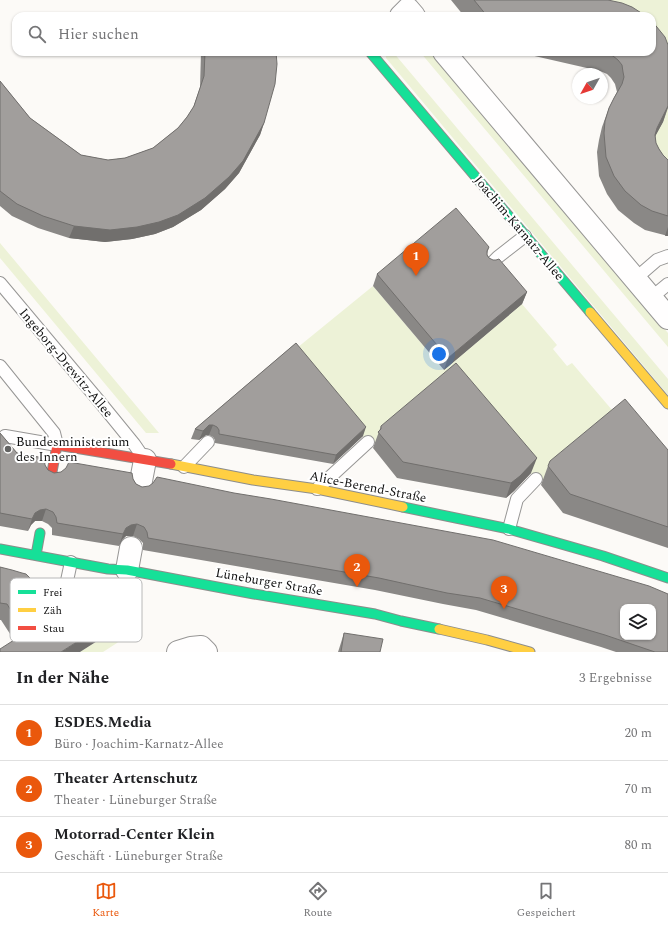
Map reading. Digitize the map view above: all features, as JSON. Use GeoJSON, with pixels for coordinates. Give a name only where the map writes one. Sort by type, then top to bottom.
{"type":"FeatureCollection","features":[{"type":"Feature","properties":{"kind":"street","name":"Joachim-Karnatz-Allee"},"geometry":{"type":"LineString","coordinates":[[373,56],[668,404]]}},
{"type":"Feature","properties":{"kind":"street"},"geometry":{"type":"LineString","coordinates":[[447,56],[668,318]]}},
{"type":"Feature","properties":{"kind":"street"},"geometry":{"type":"LineString","coordinates":[[52,472],[57,445]]}},
{"type":"Feature","properties":{"kind":"street","name":"Alice-Berend-Straße"},"geometry":{"type":"LineString","coordinates":[[57,445],[253,480],[317,489],[509,529],[603,556],[668,578]]}},
{"type":"Feature","properties":{"kind":"street"},"geometry":{"type":"LineString","coordinates":[[140,486],[145,460]]}},
{"type":"Feature","properties":{"kind":"street"},"geometry":{"type":"LineString","coordinates":[[36,555],[40,533]]}},
{"type":"Feature","properties":{"kind":"street"},"geometry":{"type":"LineString","coordinates":[[127,570],[130,548]]}},
{"type":"Feature","properties":{"kind":"street","name":"Lüneburger Straße"},"geometry":{"type":"LineString","coordinates":[[0,549],[108,569],[127,570],[254,594],[375,614],[504,644],[530,652]]}},
{"type":"Feature","properties":{"kind":"street"},"geometry":{"type":"LineString","coordinates":[[178,652],[191,648],[204,650]]}},
{"type":"Feature","properties":{"kind":"lane"},"geometry":{"type":"LineString","coordinates":[[490,265],[525,236]]}},
{"type":"Feature","properties":{"kind":"lane"},"geometry":{"type":"LineString","coordinates":[[635,279],[658,260],[668,256]]}},
{"type":"Feature","properties":{"kind":"lane","name":"Ingeborg-Drewitz-Allee"},"geometry":{"type":"LineString","coordinates":[[0,283],[99,401],[145,460]]}},
{"type":"Feature","properties":{"kind":"lane"},"geometry":{"type":"LineString","coordinates":[[651,298],[668,284]]}},
{"type":"Feature","properties":{"kind":"lane"},"geometry":{"type":"LineString","coordinates":[[0,366],[54,433],[57,445],[4,436]]}},
{"type":"Feature","properties":{"kind":"lane"},"geometry":{"type":"LineString","coordinates":[[184,467],[208,442]]}},
{"type":"Feature","properties":{"kind":"lane"},"geometry":{"type":"LineString","coordinates":[[317,489],[368,442]]}},
{"type":"Feature","properties":{"kind":"lane"},"geometry":{"type":"LineString","coordinates":[[509,529],[516,499],[536,479]]}},
{"type":"Feature","properties":{"kind":"lane"},"geometry":{"type":"LineString","coordinates":[[68,578],[71,562]]}},
{"type":"Feature","properties":{"kind":"green space"},"geometry":{"type":"Polygon","coordinates":[[[520,0],[668,0],[668,183],[653,140],[652,56],[656,56],[656,12],[572,12],[520,0]]]}},
{"type":"Feature","properties":{"kind":"green space"},"geometry":{"type":"Polygon","coordinates":[[[386,56],[396,56],[668,379],[668,395],[386,56]]]}},
{"type":"Feature","properties":{"kind":"green space"},"geometry":{"type":"Polygon","coordinates":[[[423,56],[435,56],[668,333],[668,347],[423,56]]]}},
{"type":"Feature","properties":{"kind":"green space"},"geometry":{"type":"Polygon","coordinates":[[[0,243],[159,433],[146,433],[0,258],[0,243]]]}},
{"type":"Feature","properties":{"kind":"green space"},"geometry":{"type":"Polygon","coordinates":[[[373,286],[444,370],[522,304],[557,345],[553,349],[567,366],[572,363],[618,417],[539,483],[451,378],[371,446],[292,352],[373,286]]]}},
{"type":"Feature","properties":{"kind":"green space"},"geometry":{"type":"Polygon","coordinates":[[[96,642],[118,642],[103,652],[80,652],[96,642]]]}},
{"type":"Feature","properties":{"kind":"building"},"geometry":{"type":"Polygon","coordinates":[[[474,0],[608,0],[622,3],[640,12],[484,12],[474,0]]]}},
{"type":"Feature","properties":{"kind":"building"},"geometry":{"type":"Polygon","coordinates":[[[656,26],[665,37],[668,45],[668,106],[655,135],[656,143],[659,149],[668,160],[668,216],[652,211],[641,205],[625,191],[614,176],[606,157],[604,133],[605,121],[609,108],[622,84],[624,77],[622,65],[613,56],[656,56],[656,26]]]}},
{"type":"Feature","properties":{"kind":"building"},"geometry":{"type":"Polygon","coordinates":[[[205,56],[276,56],[275,84],[264,123],[243,161],[229,177],[205,198],[178,215],[159,222],[137,227],[110,230],[74,226],[43,216],[17,204],[0,191],[0,81],[30,118],[81,155],[108,160],[125,158],[153,148],[178,128],[194,106],[204,76],[205,56]]]}},
{"type":"Feature","properties":{"kind":"building"},"geometry":{"type":"Polygon","coordinates":[[[456,208],[489,247],[487,255],[489,258],[493,260],[499,259],[527,292],[448,358],[377,274],[456,208]]]}},
{"type":"Feature","properties":{"kind":"building"},"geometry":{"type":"Polygon","coordinates":[[[296,343],[366,427],[336,455],[219,434],[217,427],[213,425],[209,425],[203,431],[195,429],[296,343]]]}},
{"type":"Feature","properties":{"kind":"building"},"geometry":{"type":"Polygon","coordinates":[[[456,363],[537,458],[511,483],[403,462],[378,432],[381,429],[381,426],[456,363]]]}},
{"type":"Feature","properties":{"kind":"building"},"geometry":{"type":"Polygon","coordinates":[[[625,399],[668,450],[668,527],[570,494],[548,466],[550,461],[625,399]]]}},
{"type":"Feature","properties":{"kind":"building"},"geometry":{"type":"Polygon","coordinates":[[[0,433],[17,453],[44,458],[45,465],[48,470],[54,473],[61,472],[66,468],[69,462],[132,473],[136,484],[142,487],[149,486],[157,477],[234,493],[493,540],[649,586],[668,594],[668,652],[655,652],[605,635],[480,598],[447,593],[379,578],[148,538],[144,527],[137,524],[126,528],[123,534],[57,523],[53,512],[46,509],[35,513],[32,519],[0,513],[0,433]]]}},
{"type":"Feature","properties":{"kind":"building"},"geometry":{"type":"Polygon","coordinates":[[[0,567],[26,574],[30,578],[10,578],[10,609],[7,604],[0,603],[0,567]]]}},
{"type":"Feature","properties":{"kind":"building"},"geometry":{"type":"Polygon","coordinates":[[[344,633],[383,639],[380,652],[341,652],[344,633]]]}},
{"type":"Feature","properties":{"kind":"building"},"geometry":{"type":"Polygon","coordinates":[[[11,642],[77,642],[61,652],[0,652],[0,649],[11,642]]]}},
{"type":"Feature","properties":{"kind":"traffic: fast"},"geometry":{"type":"LineString","coordinates":[[373,56],[590,312]]}},
{"type":"Feature","properties":{"kind":"traffic: fast"},"geometry":{"type":"LineString","coordinates":[[403,507],[509,529],[603,556],[668,578]]}},
{"type":"Feature","properties":{"kind":"traffic: fast"},"geometry":{"type":"LineString","coordinates":[[36,555],[40,533]]}},
{"type":"Feature","properties":{"kind":"traffic: fast"},"geometry":{"type":"LineString","coordinates":[[0,549],[108,569],[127,570],[254,594],[375,614],[439,629]]}},
{"type":"Feature","properties":{"kind":"traffic: slow"},"geometry":{"type":"LineString","coordinates":[[590,312],[668,404]]}},
{"type":"Feature","properties":{"kind":"traffic: slow"},"geometry":{"type":"LineString","coordinates":[[171,464],[253,480],[317,489],[403,507]]}},
{"type":"Feature","properties":{"kind":"traffic: slow"},"geometry":{"type":"LineString","coordinates":[[439,629],[530,652]]}},
{"type":"Feature","properties":{"kind":"traffic: jam"},"geometry":{"type":"LineString","coordinates":[[52,472],[57,445],[171,464]]}},
{"type":"Feature","properties":{"kind":"place","name":"ESDES.Media"},"geometry":{"type":"Point","coordinates":[416,276]}},
{"type":"Feature","properties":{"kind":"place","name":"Bundesministerium des Innern"},"geometry":{"type":"Point","coordinates":[8,449]}},
{"type":"Feature","properties":{"kind":"place","name":"Theater Artenschutz"},"geometry":{"type":"Point","coordinates":[357,587]}},
{"type":"Feature","properties":{"kind":"place","name":"Motorrad-Center Klein"},"geometry":{"type":"Point","coordinates":[504,609]}}]}
